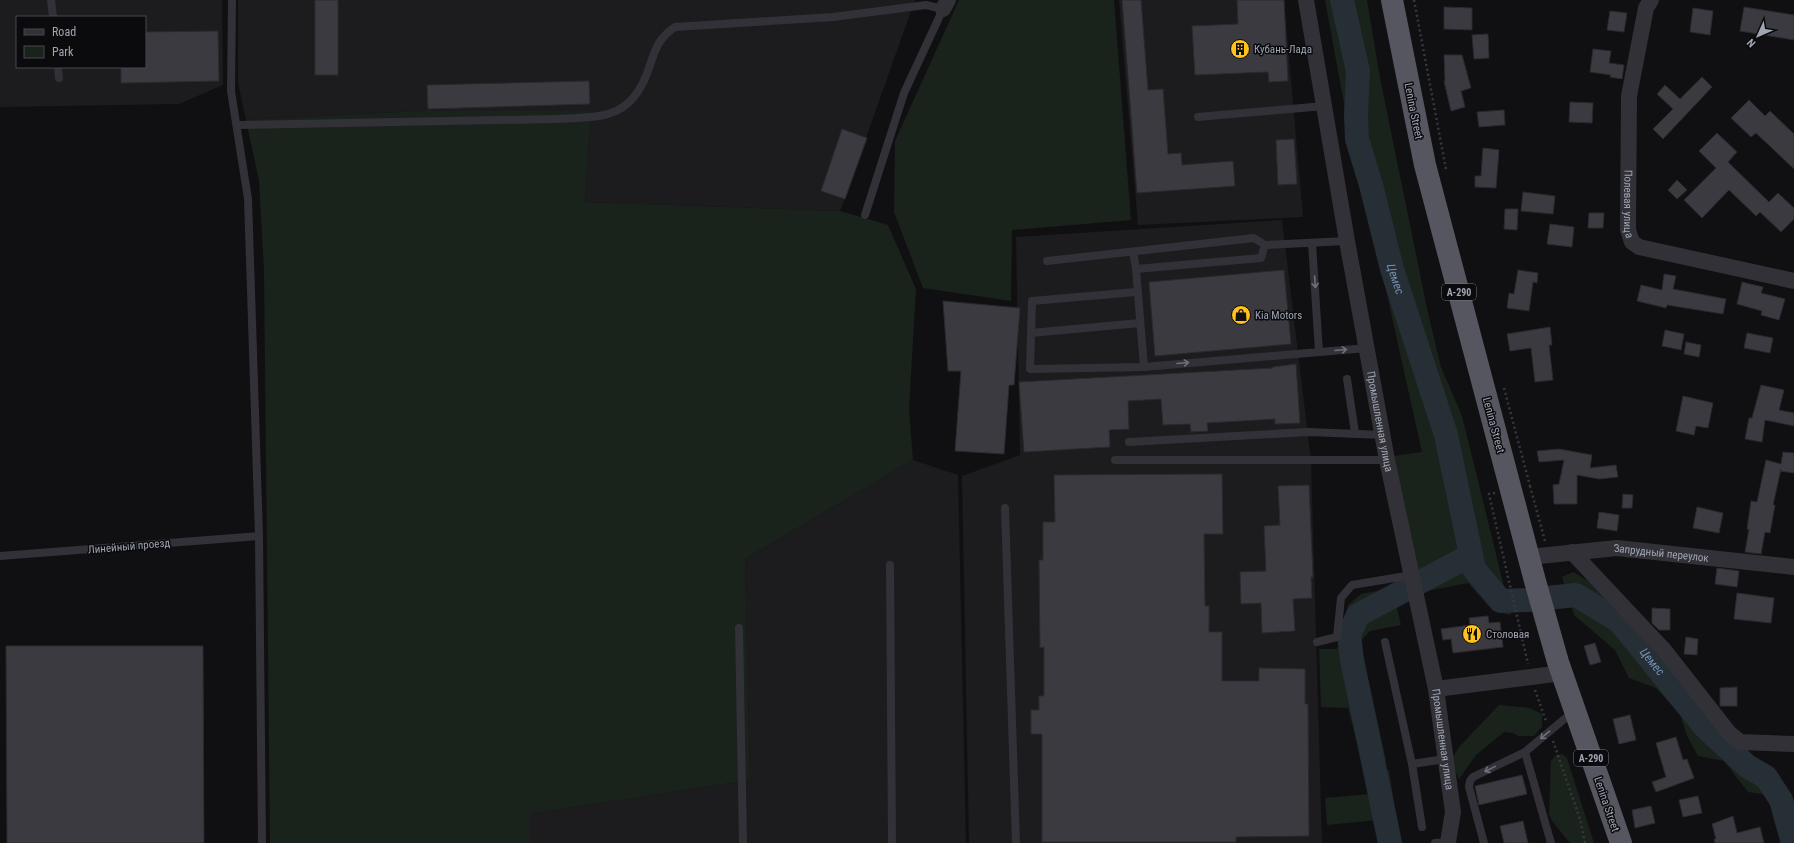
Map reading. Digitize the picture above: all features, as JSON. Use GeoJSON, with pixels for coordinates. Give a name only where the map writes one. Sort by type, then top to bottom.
{"type":"FeatureCollection","features":[{"type":"Feature","properties":{"kind":"highway","name":"Lenina Street"},"geometry":{"type":"LineString","coordinates":[[1392,0],[1425,165],[1545,618],[1562,673],[1621,843]]}},
{"type":"Feature","properties":{"kind":"street","name":"Промышленная улица"},"geometry":{"type":"LineString","coordinates":[[1306,0],[1347,241],[1387,460],[1436,689],[1453,812],[1444,843]]}},
{"type":"Feature","properties":{"kind":"street","name":"Полевая улица"},"geometry":{"type":"LineString","coordinates":[[1651,0],[1646,8],[1629,96],[1628,230],[1632,242],[1639,247],[1794,281]]}},
{"type":"Feature","properties":{"kind":"street","name":"Запрудный переулок"},"geometry":{"type":"LineString","coordinates":[[1529,557],[1617,548],[1794,567]]}},
{"type":"Feature","properties":{"kind":"street"},"geometry":{"type":"LineString","coordinates":[[1572,552],[1664,650],[1729,733],[1740,742],[1794,744]]}},
{"type":"Feature","properties":{"kind":"street"},"geometry":{"type":"LineString","coordinates":[[1436,689],[1562,673]]}},
{"type":"Feature","properties":{"kind":"lane"},"geometry":{"type":"LineString","coordinates":[[52,0],[53,16]]}},
{"type":"Feature","properties":{"kind":"lane"},"geometry":{"type":"LineString","coordinates":[[232,0],[232,91],[248,199],[258,536],[262,843]]}},
{"type":"Feature","properties":{"kind":"lane"},"geometry":{"type":"LineString","coordinates":[[237,125],[547,120],[597,117],[626,107],[635,97],[643,86],[659,41],[664,35],[675,27],[833,17],[926,5],[946,5],[904,93],[865,215]]}},
{"type":"Feature","properties":{"kind":"lane"},"geometry":{"type":"LineString","coordinates":[[58,68],[60,78]]}},
{"type":"Feature","properties":{"kind":"lane"},"geometry":{"type":"LineString","coordinates":[[1198,117],[1324,106]]}},
{"type":"Feature","properties":{"kind":"lane"},"geometry":{"type":"LineString","coordinates":[[1047,261],[1254,238],[1265,245],[1347,241]]}},
{"type":"Feature","properties":{"kind":"lane"},"geometry":{"type":"LineString","coordinates":[[1312,243],[1319,352]]}},
{"type":"Feature","properties":{"kind":"lane"},"geometry":{"type":"LineString","coordinates":[[1136,269],[1262,258],[1265,245]]}},
{"type":"Feature","properties":{"kind":"lane"},"geometry":{"type":"LineString","coordinates":[[1133,252],[1136,269],[1144,367]]}},
{"type":"Feature","properties":{"kind":"lane"},"geometry":{"type":"LineString","coordinates":[[1136,292],[1032,301],[1030,369],[1144,367],[1367,348]]}},
{"type":"Feature","properties":{"kind":"lane"},"geometry":{"type":"LineString","coordinates":[[1031,333],[1140,323]]}},
{"type":"Feature","properties":{"kind":"lane"},"geometry":{"type":"LineString","coordinates":[[1347,379],[1355,434]]}},
{"type":"Feature","properties":{"kind":"lane"},"geometry":{"type":"LineString","coordinates":[[1129,442],[1308,432],[1383,435]]}},
{"type":"Feature","properties":{"kind":"lane"},"geometry":{"type":"LineString","coordinates":[[1115,460],[1387,460]]}},
{"type":"Feature","properties":{"kind":"lane"},"geometry":{"type":"LineString","coordinates":[[1005,508],[1016,843]]}},
{"type":"Feature","properties":{"kind":"lane","name":"Линейный проезд"},"geometry":{"type":"LineString","coordinates":[[0,556],[258,536]]}},
{"type":"Feature","properties":{"kind":"lane"},"geometry":{"type":"LineString","coordinates":[[890,565],[892,843]]}},
{"type":"Feature","properties":{"kind":"lane"},"geometry":{"type":"LineString","coordinates":[[1317,642],[1337,637],[1341,598],[1352,585],[1412,575]]}},
{"type":"Feature","properties":{"kind":"lane"},"geometry":{"type":"LineString","coordinates":[[739,628],[742,843]]}},
{"type":"Feature","properties":{"kind":"lane"},"geometry":{"type":"LineString","coordinates":[[1386,642],[1412,764],[1422,827]]}},
{"type":"Feature","properties":{"kind":"lane"},"geometry":{"type":"LineString","coordinates":[[1484,843],[1469,787],[1470,781],[1473,777],[1525,752],[1575,710]]}},
{"type":"Feature","properties":{"kind":"lane"},"geometry":{"type":"LineString","coordinates":[[1525,752],[1551,843]]}},
{"type":"Feature","properties":{"kind":"lane"},"geometry":{"type":"LineString","coordinates":[[1412,764],[1445,759]]}},
{"type":"Feature","properties":{"kind":"path"},"geometry":{"type":"LineString","coordinates":[[1414,0],[1418,31],[1448,177]]}},
{"type":"Feature","properties":{"kind":"path"},"geometry":{"type":"LineString","coordinates":[[1502,383],[1530,486]]}},
{"type":"Feature","properties":{"kind":"path"},"geometry":{"type":"LineString","coordinates":[[1509,582],[1517,618]]}},
{"type":"Feature","properties":{"kind":"shaded area"},"geometry":{"type":"Polygon","coordinates":[[[0,0],[222,0],[223,85],[179,104],[0,107],[0,0]]]}},
{"type":"Feature","properties":{"kind":"shaded area"},"geometry":{"type":"Polygon","coordinates":[[[238,0],[915,0],[840,211],[585,202],[591,111],[420,111],[246,120],[238,83],[238,0]]]}},
{"type":"Feature","properties":{"kind":"shaded area"},"geometry":{"type":"Polygon","coordinates":[[[1119,0],[1284,0],[1303,217],[1138,225],[1119,0]]]}},
{"type":"Feature","properties":{"kind":"shaded area"},"geometry":{"type":"Polygon","coordinates":[[[1282,220],[1311,460],[1322,843],[969,843],[962,476],[1020,455],[1016,237],[1282,220]]]}},
{"type":"Feature","properties":{"kind":"shaded area"},"geometry":{"type":"Polygon","coordinates":[[[913,460],[958,475],[966,843],[530,843],[530,814],[750,780],[745,559],[913,460]]]}},
{"type":"Feature","properties":{"kind":"green space"},"geometry":{"type":"Polygon","coordinates":[[[959,0],[1114,0],[1131,220],[1012,230],[1011,301],[923,288],[894,212],[895,141],[959,0]]]}},
{"type":"Feature","properties":{"kind":"green space"},"geometry":{"type":"Polygon","coordinates":[[[1325,0],[1367,0],[1380,78],[1428,313],[1441,367],[1462,416],[1511,615],[1493,611],[1468,583],[1422,592],[1394,456],[1422,452],[1342,93],[1325,0]]]}},
{"type":"Feature","properties":{"kind":"green space"},"geometry":{"type":"Polygon","coordinates":[[[420,111],[591,111],[585,202],[840,211],[888,225],[916,289],[909,409],[913,460],[745,559],[750,780],[530,814],[530,843],[270,843],[264,271],[259,180],[246,120],[420,111]]]}},
{"type":"Feature","properties":{"kind":"green space"},"geometry":{"type":"Polygon","coordinates":[[[1573,572],[1597,586],[1744,748],[1761,763],[1766,772],[1769,795],[1748,792],[1724,761],[1698,756],[1687,736],[1680,714],[1656,688],[1629,678],[1615,650],[1574,615],[1562,577],[1573,572]]]}},
{"type":"Feature","properties":{"kind":"green space"},"geometry":{"type":"Polygon","coordinates":[[[1392,588],[1401,625],[1370,631],[1360,642],[1386,760],[1362,763],[1348,708],[1321,707],[1319,649],[1337,649],[1348,605],[1361,594],[1392,588]]]}},
{"type":"Feature","properties":{"kind":"green space"},"geometry":{"type":"Polygon","coordinates":[[[1499,705],[1530,708],[1542,714],[1542,727],[1534,736],[1518,736],[1513,733],[1504,732],[1476,755],[1459,779],[1450,761],[1460,746],[1499,705]]]}},
{"type":"Feature","properties":{"kind":"green space"},"geometry":{"type":"Polygon","coordinates":[[[1562,754],[1567,758],[1594,843],[1570,843],[1552,821],[1549,814],[1551,761],[1556,755],[1562,754]]]}},
{"type":"Feature","properties":{"kind":"green space"},"geometry":{"type":"Polygon","coordinates":[[[1389,770],[1400,841],[1380,843],[1378,820],[1327,825],[1325,798],[1370,794],[1365,772],[1389,770]]]}},
{"type":"Feature","properties":{"kind":"green space"},"geometry":{"type":"Polygon","coordinates":[[[1792,811],[1794,812],[1794,843],[1784,843],[1777,822],[1792,811]]]}},
{"type":"Feature","properties":{"kind":"building"},"geometry":{"type":"Polygon","coordinates":[[[315,0],[338,0],[338,75],[315,75],[315,0]]]}},
{"type":"Feature","properties":{"kind":"building"},"geometry":{"type":"Polygon","coordinates":[[[1122,0],[1141,0],[1148,90],[1163,89],[1168,154],[1181,153],[1182,165],[1233,161],[1235,186],[1137,193],[1122,0]]]}},
{"type":"Feature","properties":{"kind":"building","name":"Кубань-Лада"},"geometry":{"type":"Polygon","coordinates":[[[1237,0],[1284,0],[1288,81],[1269,82],[1268,72],[1195,75],[1192,26],[1238,24],[1237,0]]]}},
{"type":"Feature","properties":{"kind":"building"},"geometry":{"type":"Polygon","coordinates":[[[1444,7],[1472,8],[1472,30],[1444,29],[1444,7]]]}},
{"type":"Feature","properties":{"kind":"building"},"geometry":{"type":"Polygon","coordinates":[[[1744,7],[1794,15],[1794,40],[1740,31],[1744,7]]]}},
{"type":"Feature","properties":{"kind":"building"},"geometry":{"type":"Polygon","coordinates":[[[1693,8],[1713,11],[1710,35],[1690,32],[1693,8]]]}},
{"type":"Feature","properties":{"kind":"building"},"geometry":{"type":"Polygon","coordinates":[[[1610,11],[1627,13],[1624,32],[1607,30],[1610,11]]]}},
{"type":"Feature","properties":{"kind":"building"},"geometry":{"type":"Polygon","coordinates":[[[218,31],[219,81],[121,83],[121,68],[146,68],[146,32],[218,31]]]}},
{"type":"Feature","properties":{"kind":"building"},"geometry":{"type":"Polygon","coordinates":[[[1488,34],[1489,58],[1474,59],[1472,35],[1488,34]]]}},
{"type":"Feature","properties":{"kind":"building"},"geometry":{"type":"Polygon","coordinates":[[[1593,49],[1611,51],[1609,63],[1624,65],[1622,79],[1610,77],[1611,75],[1590,72],[1593,49]]]}},
{"type":"Feature","properties":{"kind":"building"},"geometry":{"type":"Polygon","coordinates":[[[1444,55],[1462,55],[1471,88],[1461,91],[1465,107],[1451,111],[1444,81],[1444,55]]]}},
{"type":"Feature","properties":{"kind":"building"},"geometry":{"type":"Polygon","coordinates":[[[1702,77],[1712,87],[1663,139],[1653,129],[1673,109],[1657,94],[1665,85],[1680,99],[1702,77]]]}},
{"type":"Feature","properties":{"kind":"building"},"geometry":{"type":"Polygon","coordinates":[[[589,81],[590,104],[428,109],[427,85],[589,81]]]}},
{"type":"Feature","properties":{"kind":"building"},"geometry":{"type":"Polygon","coordinates":[[[1749,100],[1765,116],[1770,111],[1794,134],[1794,169],[1756,133],[1751,137],[1731,118],[1749,100]]]}},
{"type":"Feature","properties":{"kind":"building"},"geometry":{"type":"Polygon","coordinates":[[[1570,102],[1593,103],[1592,123],[1569,122],[1570,102]]]}},
{"type":"Feature","properties":{"kind":"building"},"geometry":{"type":"Polygon","coordinates":[[[1504,110],[1505,125],[1479,127],[1477,112],[1504,110]]]}},
{"type":"Feature","properties":{"kind":"building"},"geometry":{"type":"Polygon","coordinates":[[[842,129],[867,138],[845,199],[821,191],[842,129]]]}},
{"type":"Feature","properties":{"kind":"building"},"geometry":{"type":"Polygon","coordinates":[[[1717,133],[1737,152],[1728,162],[1769,202],[1778,193],[1794,208],[1794,219],[1781,232],[1760,212],[1756,216],[1729,190],[1702,218],[1684,200],[1716,168],[1699,151],[1717,133]]]}},
{"type":"Feature","properties":{"kind":"building"},"geometry":{"type":"Polygon","coordinates":[[[1294,139],[1297,184],[1278,185],[1276,140],[1294,139]]]}},
{"type":"Feature","properties":{"kind":"building"},"geometry":{"type":"Polygon","coordinates":[[[1483,148],[1499,150],[1496,188],[1475,187],[1475,176],[1481,176],[1483,148]]]}},
{"type":"Feature","properties":{"kind":"building"},"geometry":{"type":"Polygon","coordinates":[[[1677,180],[1687,190],[1677,199],[1668,190],[1677,180]]]}},
{"type":"Feature","properties":{"kind":"building"},"geometry":{"type":"Polygon","coordinates":[[[1523,192],[1555,196],[1553,214],[1521,211],[1523,192]]]}},
{"type":"Feature","properties":{"kind":"building"},"geometry":{"type":"Polygon","coordinates":[[[1505,209],[1518,209],[1517,230],[1504,229],[1505,209]]]}},
{"type":"Feature","properties":{"kind":"building"},"geometry":{"type":"Polygon","coordinates":[[[1589,213],[1604,213],[1603,228],[1588,228],[1589,213]]]}},
{"type":"Feature","properties":{"kind":"building"},"geometry":{"type":"Polygon","coordinates":[[[1550,224],[1574,227],[1572,247],[1547,244],[1550,224]]]}},
{"type":"Feature","properties":{"kind":"building"},"geometry":{"type":"Polygon","coordinates":[[[1284,270],[1291,344],[1155,356],[1149,282],[1284,270]]]}},
{"type":"Feature","properties":{"kind":"building"},"geometry":{"type":"Polygon","coordinates":[[[1518,270],[1538,273],[1537,283],[1533,282],[1529,311],[1507,308],[1509,293],[1514,294],[1518,270]]]}},
{"type":"Feature","properties":{"kind":"building"},"geometry":{"type":"Polygon","coordinates":[[[1664,274],[1676,276],[1673,289],[1726,299],[1723,314],[1667,305],[1666,308],[1637,301],[1641,285],[1662,290],[1664,274]]]}},
{"type":"Feature","properties":{"kind":"building"},"geometry":{"type":"Polygon","coordinates":[[[1742,282],[1763,287],[1761,293],[1785,299],[1779,320],[1761,315],[1762,311],[1737,304],[1742,282]]]}},
{"type":"Feature","properties":{"kind":"building"},"geometry":{"type":"Polygon","coordinates":[[[943,301],[1020,308],[1014,385],[1009,385],[1004,454],[955,451],[961,371],[948,371],[943,301]]]}},
{"type":"Feature","properties":{"kind":"building"},"geometry":{"type":"Polygon","coordinates":[[[1550,327],[1552,345],[1549,345],[1553,380],[1535,382],[1531,348],[1510,351],[1507,334],[1550,327]]]}},
{"type":"Feature","properties":{"kind":"building"},"geometry":{"type":"Polygon","coordinates":[[[1665,330],[1684,334],[1681,350],[1662,346],[1665,330]]]}},
{"type":"Feature","properties":{"kind":"building"},"geometry":{"type":"Polygon","coordinates":[[[1747,333],[1773,338],[1770,353],[1744,348],[1747,333]]]}},
{"type":"Feature","properties":{"kind":"building"},"geometry":{"type":"Polygon","coordinates":[[[1686,342],[1701,345],[1699,357],[1684,354],[1686,342]]]}},
{"type":"Feature","properties":{"kind":"building"},"geometry":{"type":"Polygon","coordinates":[[[1296,364],[1300,423],[1275,424],[1275,419],[1207,423],[1208,431],[1191,432],[1190,424],[1163,425],[1161,399],[1128,401],[1129,429],[1109,430],[1110,447],[1024,452],[1019,382],[1273,368],[1296,364]]]}},
{"type":"Feature","properties":{"kind":"building"},"geometry":{"type":"Polygon","coordinates":[[[1761,385],[1784,390],[1779,410],[1794,413],[1794,426],[1765,420],[1762,442],[1745,439],[1749,418],[1752,418],[1761,385]]]}},
{"type":"Feature","properties":{"kind":"building"},"geometry":{"type":"Polygon","coordinates":[[[1683,396],[1713,403],[1708,428],[1696,426],[1694,435],[1676,431],[1683,396]]]}},
{"type":"Feature","properties":{"kind":"building"},"geometry":{"type":"Polygon","coordinates":[[[1559,449],[1592,455],[1590,468],[1616,465],[1618,477],[1599,479],[1577,475],[1577,504],[1554,504],[1553,485],[1559,484],[1564,460],[1539,462],[1537,451],[1559,449]]]}},
{"type":"Feature","properties":{"kind":"building"},"geometry":{"type":"Polygon","coordinates":[[[1783,452],[1794,453],[1794,473],[1781,471],[1773,505],[1775,505],[1770,533],[1765,532],[1761,554],[1745,552],[1749,529],[1747,529],[1751,501],[1757,502],[1766,460],[1781,464],[1783,452]]]}},
{"type":"Feature","properties":{"kind":"building"},"geometry":{"type":"Polygon","coordinates":[[[1222,474],[1223,534],[1204,534],[1205,606],[1209,606],[1209,632],[1222,632],[1222,681],[1259,681],[1259,668],[1305,669],[1305,704],[1308,704],[1309,836],[1236,837],[1236,842],[1042,842],[1042,734],[1031,734],[1031,710],[1039,710],[1039,696],[1044,696],[1044,647],[1040,648],[1039,560],[1043,560],[1043,522],[1055,522],[1054,475],[1222,474]]]}},
{"type":"Feature","properties":{"kind":"building"},"geometry":{"type":"Polygon","coordinates":[[[1309,485],[1313,577],[1311,577],[1312,598],[1293,599],[1295,631],[1262,633],[1261,603],[1241,604],[1240,572],[1266,571],[1264,526],[1280,525],[1278,486],[1309,485]]]}},
{"type":"Feature","properties":{"kind":"building"},"geometry":{"type":"Polygon","coordinates":[[[1623,494],[1633,495],[1632,508],[1622,508],[1623,494]]]}},
{"type":"Feature","properties":{"kind":"building"},"geometry":{"type":"Polygon","coordinates":[[[1697,507],[1723,513],[1719,533],[1693,528],[1697,507]]]}},
{"type":"Feature","properties":{"kind":"building"},"geometry":{"type":"Polygon","coordinates":[[[1599,512],[1619,515],[1617,531],[1597,528],[1599,512]]]}},
{"type":"Feature","properties":{"kind":"building"},"geometry":{"type":"Polygon","coordinates":[[[1717,568],[1739,571],[1737,587],[1715,584],[1717,568]]]}},
{"type":"Feature","properties":{"kind":"building"},"geometry":{"type":"Polygon","coordinates":[[[1737,593],[1774,598],[1771,623],[1734,619],[1737,593]]]}},
{"type":"Feature","properties":{"kind":"building"},"geometry":{"type":"Polygon","coordinates":[[[1652,608],[1670,609],[1670,630],[1659,630],[1652,623],[1652,608]]]}},
{"type":"Feature","properties":{"kind":"building","name":"Столовая"},"geometry":{"type":"Polygon","coordinates":[[[1488,616],[1489,623],[1500,622],[1503,647],[1453,653],[1451,639],[1443,640],[1441,629],[1470,625],[1469,618],[1488,616]]]}},
{"type":"Feature","properties":{"kind":"building"},"geometry":{"type":"Polygon","coordinates":[[[1686,637],[1698,639],[1697,655],[1684,654],[1686,637]]]}},
{"type":"Feature","properties":{"kind":"building"},"geometry":{"type":"Polygon","coordinates":[[[1595,643],[1601,662],[1590,665],[1584,646],[1595,643]]]}},
{"type":"Feature","properties":{"kind":"building"},"geometry":{"type":"Polygon","coordinates":[[[6,646],[203,646],[204,843],[7,843],[6,646]]]}},
{"type":"Feature","properties":{"kind":"building"},"geometry":{"type":"Polygon","coordinates":[[[1737,687],[1737,706],[1720,706],[1720,688],[1737,687]]]}},
{"type":"Feature","properties":{"kind":"building"},"geometry":{"type":"Polygon","coordinates":[[[1630,715],[1636,740],[1619,744],[1613,719],[1630,715]]]}},
{"type":"Feature","properties":{"kind":"building"},"geometry":{"type":"Polygon","coordinates":[[[1676,737],[1683,760],[1687,759],[1694,778],[1656,792],[1652,782],[1666,777],[1656,743],[1676,737]]]}},
{"type":"Feature","properties":{"kind":"building"},"geometry":{"type":"Polygon","coordinates":[[[1522,775],[1527,794],[1479,805],[1475,786],[1522,775]]]}},
{"type":"Feature","properties":{"kind":"building"},"geometry":{"type":"Polygon","coordinates":[[[1698,796],[1702,813],[1683,817],[1679,800],[1698,796]]]}},
{"type":"Feature","properties":{"kind":"building"},"geometry":{"type":"Polygon","coordinates":[[[1651,806],[1655,823],[1635,828],[1632,810],[1651,806]]]}},
{"type":"Feature","properties":{"kind":"building"},"geometry":{"type":"Polygon","coordinates":[[[1733,816],[1737,833],[1760,827],[1764,843],[1715,843],[1714,839],[1716,839],[1712,824],[1733,816]]]}},
{"type":"Feature","properties":{"kind":"building"},"geometry":{"type":"Polygon","coordinates":[[[1523,821],[1528,843],[1504,843],[1500,826],[1523,821]]]}},
{"type":"Feature","properties":{"kind":"waterway","name":"Цемес"},"geometry":{"type":"LineString","coordinates":[[1342,0],[1358,71],[1356,115],[1357,139],[1371,185],[1392,269],[1446,435],[1474,569],[1501,601],[1576,595],[1619,621],[1705,727],[1747,766],[1766,777],[1781,800],[1793,843]]}},
{"type":"Feature","properties":{"kind":"waterway","name":"Цемес"},"geometry":{"type":"LineString","coordinates":[[1390,843],[1352,660],[1349,635],[1358,615],[1471,555]]}},
{"type":"Feature","properties":{"kind":"place","name":"Кубань-Лада"},"geometry":{"type":"Point","coordinates":[1240,49]}},
{"type":"Feature","properties":{"kind":"place","name":"Kia Motors"},"geometry":{"type":"Point","coordinates":[1241,315]}},
{"type":"Feature","properties":{"kind":"place","name":"Столовая"},"geometry":{"type":"Point","coordinates":[1472,634]}}]}
